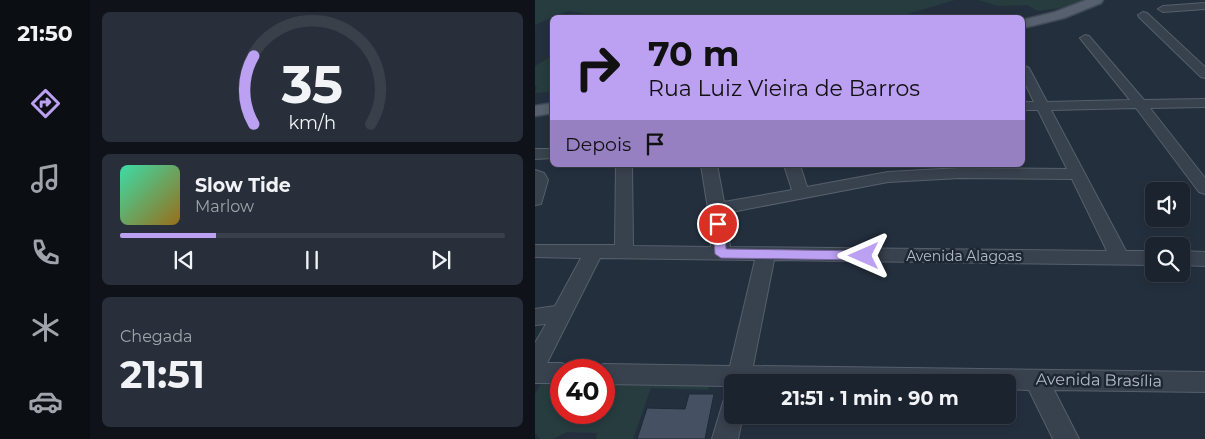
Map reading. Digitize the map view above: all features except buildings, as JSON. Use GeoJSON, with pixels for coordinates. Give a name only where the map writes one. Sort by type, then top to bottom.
{"type":"FeatureCollection","features":[{"type":"Feature","properties":{"kind":"main road"},"geometry":{"type":"LineString","coordinates":[[1025,24],[1059,15],[1097,0]]}},
{"type":"Feature","properties":{"kind":"main road"},"geometry":{"type":"LineString","coordinates":[[535,110],[550,108]]}},
{"type":"Feature","properties":{"kind":"street"},"geometry":{"type":"LineString","coordinates":[[1201,0],[1205,4]]}},
{"type":"Feature","properties":{"kind":"street"},"geometry":{"type":"LineString","coordinates":[[1163,9],[1205,4]]}},
{"type":"Feature","properties":{"kind":"street"},"geometry":{"type":"LineString","coordinates":[[1143,15],[1205,74]]}},
{"type":"Feature","properties":{"kind":"street"},"geometry":{"type":"LineString","coordinates":[[1085,38],[1140,104],[1205,189]]}},
{"type":"Feature","properties":{"kind":"street"},"geometry":{"type":"LineString","coordinates":[[1025,72],[1120,258]]}},
{"type":"Feature","properties":{"kind":"street"},"geometry":{"type":"LineString","coordinates":[[1025,106],[1205,103]]}},
{"type":"Feature","properties":{"kind":"street"},"geometry":{"type":"LineString","coordinates":[[535,154],[550,153]]}},
{"type":"Feature","properties":{"kind":"street"},"geometry":{"type":"LineString","coordinates":[[624,167],[624,253]]}},
{"type":"Feature","properties":{"kind":"street"},"geometry":{"type":"LineString","coordinates":[[709,167],[717,209],[721,254]]}},
{"type":"Feature","properties":{"kind":"street"},"geometry":{"type":"LineString","coordinates":[[793,167],[801,194]]}},
{"type":"Feature","properties":{"kind":"street"},"geometry":{"type":"LineString","coordinates":[[717,209],[888,177],[959,169],[1078,174]]}},
{"type":"Feature","properties":{"kind":"street"},"geometry":{"type":"LineString","coordinates":[[535,175],[539,176],[540,180],[535,200]]}},
{"type":"Feature","properties":{"kind":"street","name":"Avenida Alagoas"},"geometry":{"type":"LineString","coordinates":[[535,251],[1145,258]]}},
{"type":"Feature","properties":{"kind":"street"},"geometry":{"type":"LineString","coordinates":[[535,365],[594,252]]}},
{"type":"Feature","properties":{"kind":"street"},"geometry":{"type":"LineString","coordinates":[[740,374],[766,255]]}},
{"type":"Feature","properties":{"kind":"street"},"geometry":{"type":"LineString","coordinates":[[1190,258],[1205,259]]}},
{"type":"Feature","properties":{"kind":"street"},"geometry":{"type":"LineString","coordinates":[[535,316],[560,314]]}},
{"type":"Feature","properties":{"kind":"street"},"geometry":{"type":"LineString","coordinates":[[535,373],[550,373]]}},
{"type":"Feature","properties":{"kind":"street","name":"Avenida Brasília"},"geometry":{"type":"LineString","coordinates":[[615,374],[724,379]]}},
{"type":"Feature","properties":{"kind":"street","name":"Avenida Brasília"},"geometry":{"type":"LineString","coordinates":[[1016,379],[1205,382]]}},
{"type":"Feature","properties":{"kind":"street"},"geometry":{"type":"LineString","coordinates":[[1036,379],[1066,439]]}},
{"type":"Feature","properties":{"kind":"street"},"geometry":{"type":"LineString","coordinates":[[725,439],[729,424]]}},
{"type":"Feature","properties":{"kind":"green space"},"geometry":{"type":"Polygon","coordinates":[[[535,0],[955,0],[904,15],[594,15],[568,11],[559,15],[550,15],[550,19],[535,25],[535,0]]]}},
{"type":"Feature","properties":{"kind":"green space"},"geometry":{"type":"Polygon","coordinates":[[[978,0],[1085,0],[1067,7],[1038,11],[1027,5],[998,6],[978,0]]]}},
{"type":"Feature","properties":{"kind":"green space"},"geometry":{"type":"Polygon","coordinates":[[[550,57],[550,92],[535,93],[537,87],[535,86],[535,66],[550,57]]]}},
{"type":"Feature","properties":{"kind":"green space"},"geometry":{"type":"Polygon","coordinates":[[[544,379],[550,379],[550,424],[615,424],[615,379],[710,382],[708,390],[651,388],[633,439],[596,439],[597,433],[567,432],[553,439],[540,439],[535,433],[535,394],[544,379]]]}},
{"type":"Feature","properties":{"kind":"route"},"geometry":{"type":"LineString","coordinates":[[718,224],[721,254],[864,256]]}}]}
